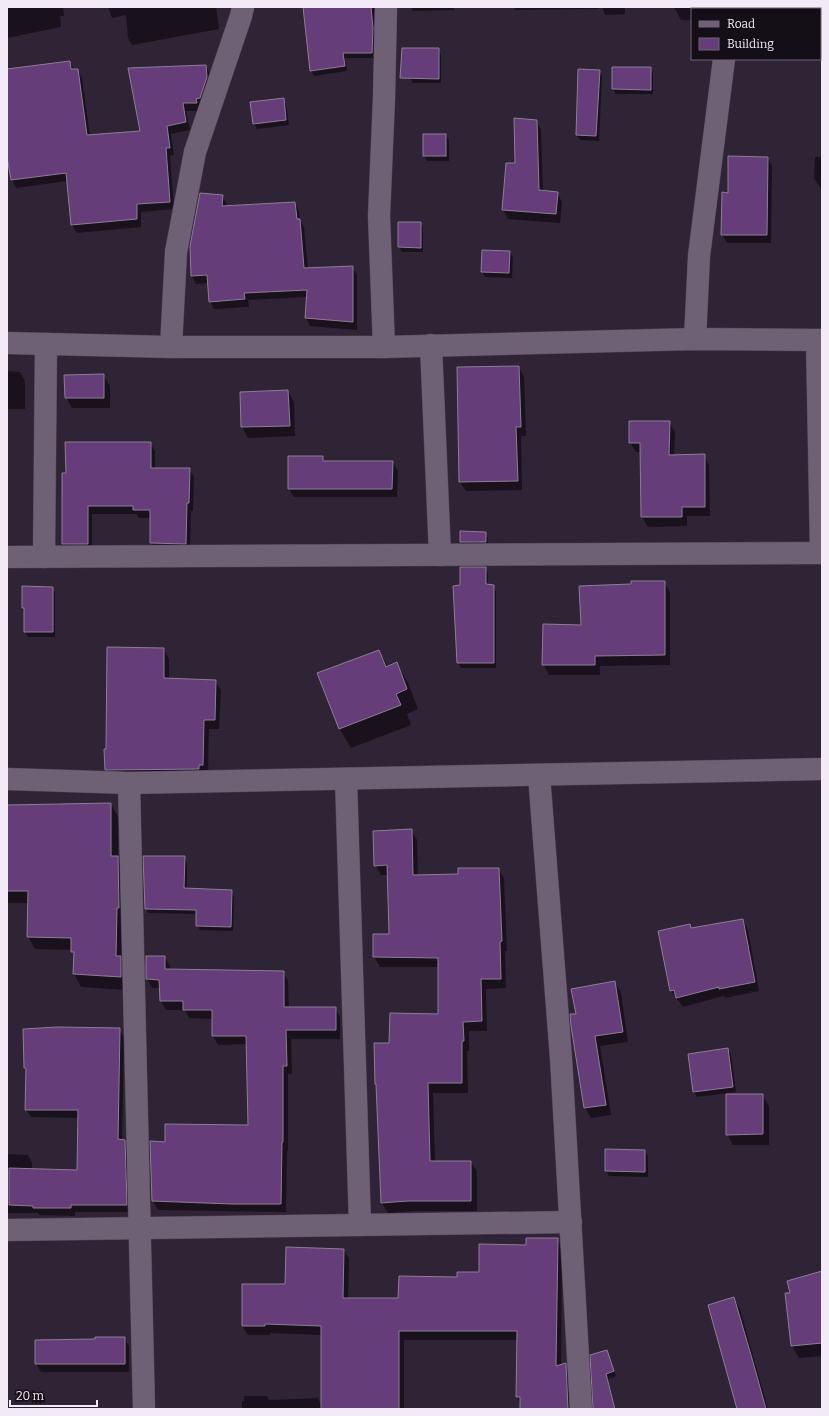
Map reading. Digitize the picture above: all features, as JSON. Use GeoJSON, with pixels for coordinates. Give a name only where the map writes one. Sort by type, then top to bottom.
{"type":"FeatureCollection","features":[{"type":"Feature","properties":{"kind":"street"},"geometry":{"type":"LineString","coordinates":[[171,348],[176,252],[195,152],[242,16],[243,7]]}},
{"type":"Feature","properties":{"kind":"street"},"geometry":{"type":"LineString","coordinates":[[384,346],[379,216],[386,7]]}},
{"type":"Feature","properties":{"kind":"street"},"geometry":{"type":"LineString","coordinates":[[695,339],[699,256],[724,60]]}},
{"type":"Feature","properties":{"kind":"street"},"geometry":{"type":"LineString","coordinates":[[7,343],[171,348],[384,346],[695,339],[819,340],[821,553],[7,557]]}},
{"type":"Feature","properties":{"kind":"street"},"geometry":{"type":"LineString","coordinates":[[44,557],[46,344]]}},
{"type":"Feature","properties":{"kind":"street"},"geometry":{"type":"LineString","coordinates":[[431,345],[440,555]]}},
{"type":"Feature","properties":{"kind":"street"},"geometry":{"type":"LineString","coordinates":[[7,779],[129,783],[822,769]]}},
{"type":"Feature","properties":{"kind":"street"},"geometry":{"type":"LineString","coordinates":[[539,775],[561,1058],[581,1409]]}},
{"type":"Feature","properties":{"kind":"street"},"geometry":{"type":"LineString","coordinates":[[346,779],[360,1225]]}},
{"type":"Feature","properties":{"kind":"street"},"geometry":{"type":"LineString","coordinates":[[129,783],[144,1409]]}},
{"type":"Feature","properties":{"kind":"street"},"geometry":{"type":"LineString","coordinates":[[7,1230],[571,1222]]}},
{"type":"Feature","properties":{"kind":"building"},"geometry":{"type":"Polygon","coordinates":[[[303,7],[371,7],[373,28],[372,53],[343,53],[345,66],[310,71],[303,7]]]}},
{"type":"Feature","properties":{"kind":"building"},"geometry":{"type":"Polygon","coordinates":[[[402,48],[439,48],[439,79],[400,78],[402,48]]]}},
{"type":"Feature","properties":{"kind":"building"},"geometry":{"type":"Polygon","coordinates":[[[70,61],[71,69],[78,69],[87,135],[140,131],[128,68],[206,65],[207,77],[200,98],[196,99],[197,103],[183,103],[186,122],[167,126],[170,148],[166,148],[170,202],[137,204],[137,219],[71,225],[66,173],[11,180],[7,157],[7,69],[70,61]]]}},
{"type":"Feature","properties":{"kind":"building"},"geometry":{"type":"Polygon","coordinates":[[[612,67],[651,67],[651,90],[612,89],[612,67]]]}},
{"type":"Feature","properties":{"kind":"building"},"geometry":{"type":"Polygon","coordinates":[[[578,69],[600,70],[596,136],[576,135],[578,69]]]}},
{"type":"Feature","properties":{"kind":"building"},"geometry":{"type":"Polygon","coordinates":[[[284,98],[286,120],[253,124],[250,102],[284,98]]]}},
{"type":"Feature","properties":{"kind":"building"},"geometry":{"type":"Polygon","coordinates":[[[514,118],[537,120],[539,190],[558,192],[556,214],[502,210],[506,163],[515,163],[514,118]]]}},
{"type":"Feature","properties":{"kind":"building"},"geometry":{"type":"Polygon","coordinates":[[[423,134],[446,134],[446,156],[423,156],[423,134]]]}},
{"type":"Feature","properties":{"kind":"building"},"geometry":{"type":"Polygon","coordinates":[[[728,156],[768,157],[767,235],[721,235],[722,192],[728,193],[728,156]]]}},
{"type":"Feature","properties":{"kind":"building"},"geometry":{"type":"Polygon","coordinates":[[[200,193],[223,195],[222,206],[295,202],[297,219],[300,219],[304,268],[353,266],[353,322],[305,318],[307,290],[244,293],[245,299],[209,302],[207,275],[191,276],[190,246],[200,193]]]}},
{"type":"Feature","properties":{"kind":"building"},"geometry":{"type":"Polygon","coordinates":[[[398,222],[421,222],[421,248],[398,247],[398,222]]]}},
{"type":"Feature","properties":{"kind":"building"},"geometry":{"type":"Polygon","coordinates":[[[482,250],[510,251],[509,273],[481,272],[482,250]]]}},
{"type":"Feature","properties":{"kind":"building"},"geometry":{"type":"Polygon","coordinates":[[[519,366],[521,427],[516,427],[518,481],[459,482],[457,367],[519,366]]]}},
{"type":"Feature","properties":{"kind":"building"},"geometry":{"type":"Polygon","coordinates":[[[104,374],[104,398],[65,398],[64,375],[104,374]]]}},
{"type":"Feature","properties":{"kind":"building"},"geometry":{"type":"Polygon","coordinates":[[[288,390],[290,426],[241,427],[240,392],[288,390]]]}},
{"type":"Feature","properties":{"kind":"building"},"geometry":{"type":"Polygon","coordinates":[[[629,421],[670,421],[669,455],[705,454],[705,507],[682,507],[682,517],[641,517],[640,443],[629,443],[629,421]]]}},
{"type":"Feature","properties":{"kind":"building"},"geometry":{"type":"Polygon","coordinates":[[[65,442],[151,442],[151,468],[190,468],[186,544],[150,543],[150,510],[133,510],[133,506],[88,506],[88,544],[62,544],[62,473],[66,473],[65,442]]]}},
{"type":"Feature","properties":{"kind":"building"},"geometry":{"type":"Polygon","coordinates":[[[288,456],[323,456],[323,461],[393,461],[392,489],[288,489],[288,456]]]}},
{"type":"Feature","properties":{"kind":"building"},"geometry":{"type":"Polygon","coordinates":[[[460,531],[486,532],[486,542],[460,542],[460,531]]]}},
{"type":"Feature","properties":{"kind":"building"},"geometry":{"type":"Polygon","coordinates":[[[460,567],[486,567],[486,584],[494,585],[494,663],[457,663],[453,586],[460,585],[460,567]]]}},
{"type":"Feature","properties":{"kind":"building"},"geometry":{"type":"Polygon","coordinates":[[[631,581],[665,581],[665,655],[595,656],[595,665],[542,665],[543,624],[581,625],[579,586],[631,584],[631,581]]]}},
{"type":"Feature","properties":{"kind":"building"},"geometry":{"type":"Polygon","coordinates":[[[22,586],[53,587],[53,632],[24,632],[22,586]]]}},
{"type":"Feature","properties":{"kind":"building"},"geometry":{"type":"Polygon","coordinates":[[[107,647],[164,648],[164,678],[216,680],[215,720],[204,720],[203,765],[199,765],[199,769],[105,770],[104,749],[106,749],[107,647]]]}},
{"type":"Feature","properties":{"kind":"building"},"geometry":{"type":"Polygon","coordinates":[[[379,650],[386,667],[397,662],[407,689],[396,694],[401,705],[339,729],[317,673],[379,650]]]}},
{"type":"Feature","properties":{"kind":"building"},"geometry":{"type":"Polygon","coordinates":[[[111,803],[111,856],[118,856],[119,908],[117,908],[116,956],[121,956],[121,977],[73,974],[74,952],[71,952],[71,938],[27,937],[28,891],[7,891],[7,805],[111,803]]]}},
{"type":"Feature","properties":{"kind":"building"},"geometry":{"type":"Polygon","coordinates":[[[412,829],[413,875],[458,874],[458,868],[499,868],[502,941],[500,942],[501,979],[481,979],[482,1021],[463,1022],[464,1041],[462,1041],[462,1083],[428,1083],[430,1161],[471,1161],[471,1201],[408,1201],[381,1203],[374,1043],[389,1043],[390,1013],[438,1014],[438,958],[373,957],[373,934],[389,934],[387,865],[374,866],[373,831],[412,829]]]}},
{"type":"Feature","properties":{"kind":"building"},"geometry":{"type":"Polygon","coordinates":[[[143,856],[185,856],[184,888],[232,890],[231,927],[196,926],[196,910],[145,909],[143,856]]]}},
{"type":"Feature","properties":{"kind":"building"},"geometry":{"type":"Polygon","coordinates":[[[743,919],[755,982],[719,989],[719,987],[676,998],[674,990],[670,991],[658,931],[690,924],[691,928],[743,919]]]}},
{"type":"Feature","properties":{"kind":"building"},"geometry":{"type":"Polygon","coordinates":[[[146,956],[165,956],[165,969],[284,971],[284,1007],[336,1007],[336,1030],[286,1030],[287,1066],[283,1066],[281,1204],[152,1201],[150,1141],[165,1142],[165,1124],[248,1125],[246,1036],[212,1036],[212,1010],[183,1010],[183,1001],[160,1001],[159,980],[146,979],[146,956]]]}},
{"type":"Feature","properties":{"kind":"building"},"geometry":{"type":"Polygon","coordinates":[[[615,981],[623,1032],[595,1036],[606,1105],[584,1108],[571,1026],[570,1014],[576,1014],[571,989],[615,981]]]}},
{"type":"Feature","properties":{"kind":"building"},"geometry":{"type":"Polygon","coordinates":[[[57,1027],[120,1028],[118,1139],[125,1140],[127,1205],[71,1205],[71,1208],[33,1208],[33,1206],[9,1205],[9,1168],[77,1170],[78,1110],[25,1110],[26,1068],[24,1068],[23,1029],[57,1027]]]}},
{"type":"Feature","properties":{"kind":"building"},"geometry":{"type":"Polygon","coordinates":[[[728,1048],[733,1087],[693,1092],[688,1054],[728,1048]]]}},
{"type":"Feature","properties":{"kind":"building"},"geometry":{"type":"Polygon","coordinates":[[[726,1094],[763,1094],[763,1134],[726,1135],[726,1094]]]}},
{"type":"Feature","properties":{"kind":"building"},"geometry":{"type":"Polygon","coordinates":[[[605,1149],[645,1150],[645,1172],[605,1171],[605,1149]]]}},
{"type":"Feature","properties":{"kind":"building"},"geometry":{"type":"Polygon","coordinates":[[[526,1238],[558,1238],[556,1366],[566,1363],[568,1409],[520,1409],[520,1397],[516,1397],[517,1331],[399,1331],[399,1409],[321,1409],[321,1326],[265,1324],[265,1326],[242,1326],[242,1284],[285,1284],[286,1247],[344,1249],[343,1298],[398,1298],[399,1276],[457,1277],[457,1272],[479,1272],[479,1244],[526,1245],[526,1238]]]}},
{"type":"Feature","properties":{"kind":"building"},"geometry":{"type":"Polygon","coordinates":[[[822,1271],[822,1343],[791,1346],[785,1293],[790,1293],[787,1281],[822,1271]]]}},
{"type":"Feature","properties":{"kind":"building"},"geometry":{"type":"Polygon","coordinates":[[[734,1297],[766,1409],[737,1409],[708,1305],[734,1297]]]}},
{"type":"Feature","properties":{"kind":"building"},"geometry":{"type":"Polygon","coordinates":[[[95,1337],[125,1337],[125,1364],[35,1364],[35,1340],[95,1339],[95,1337]]]}},
{"type":"Feature","properties":{"kind":"building"},"geometry":{"type":"Polygon","coordinates":[[[607,1350],[614,1371],[606,1374],[615,1409],[593,1409],[590,1355],[607,1350]]]}}]}
